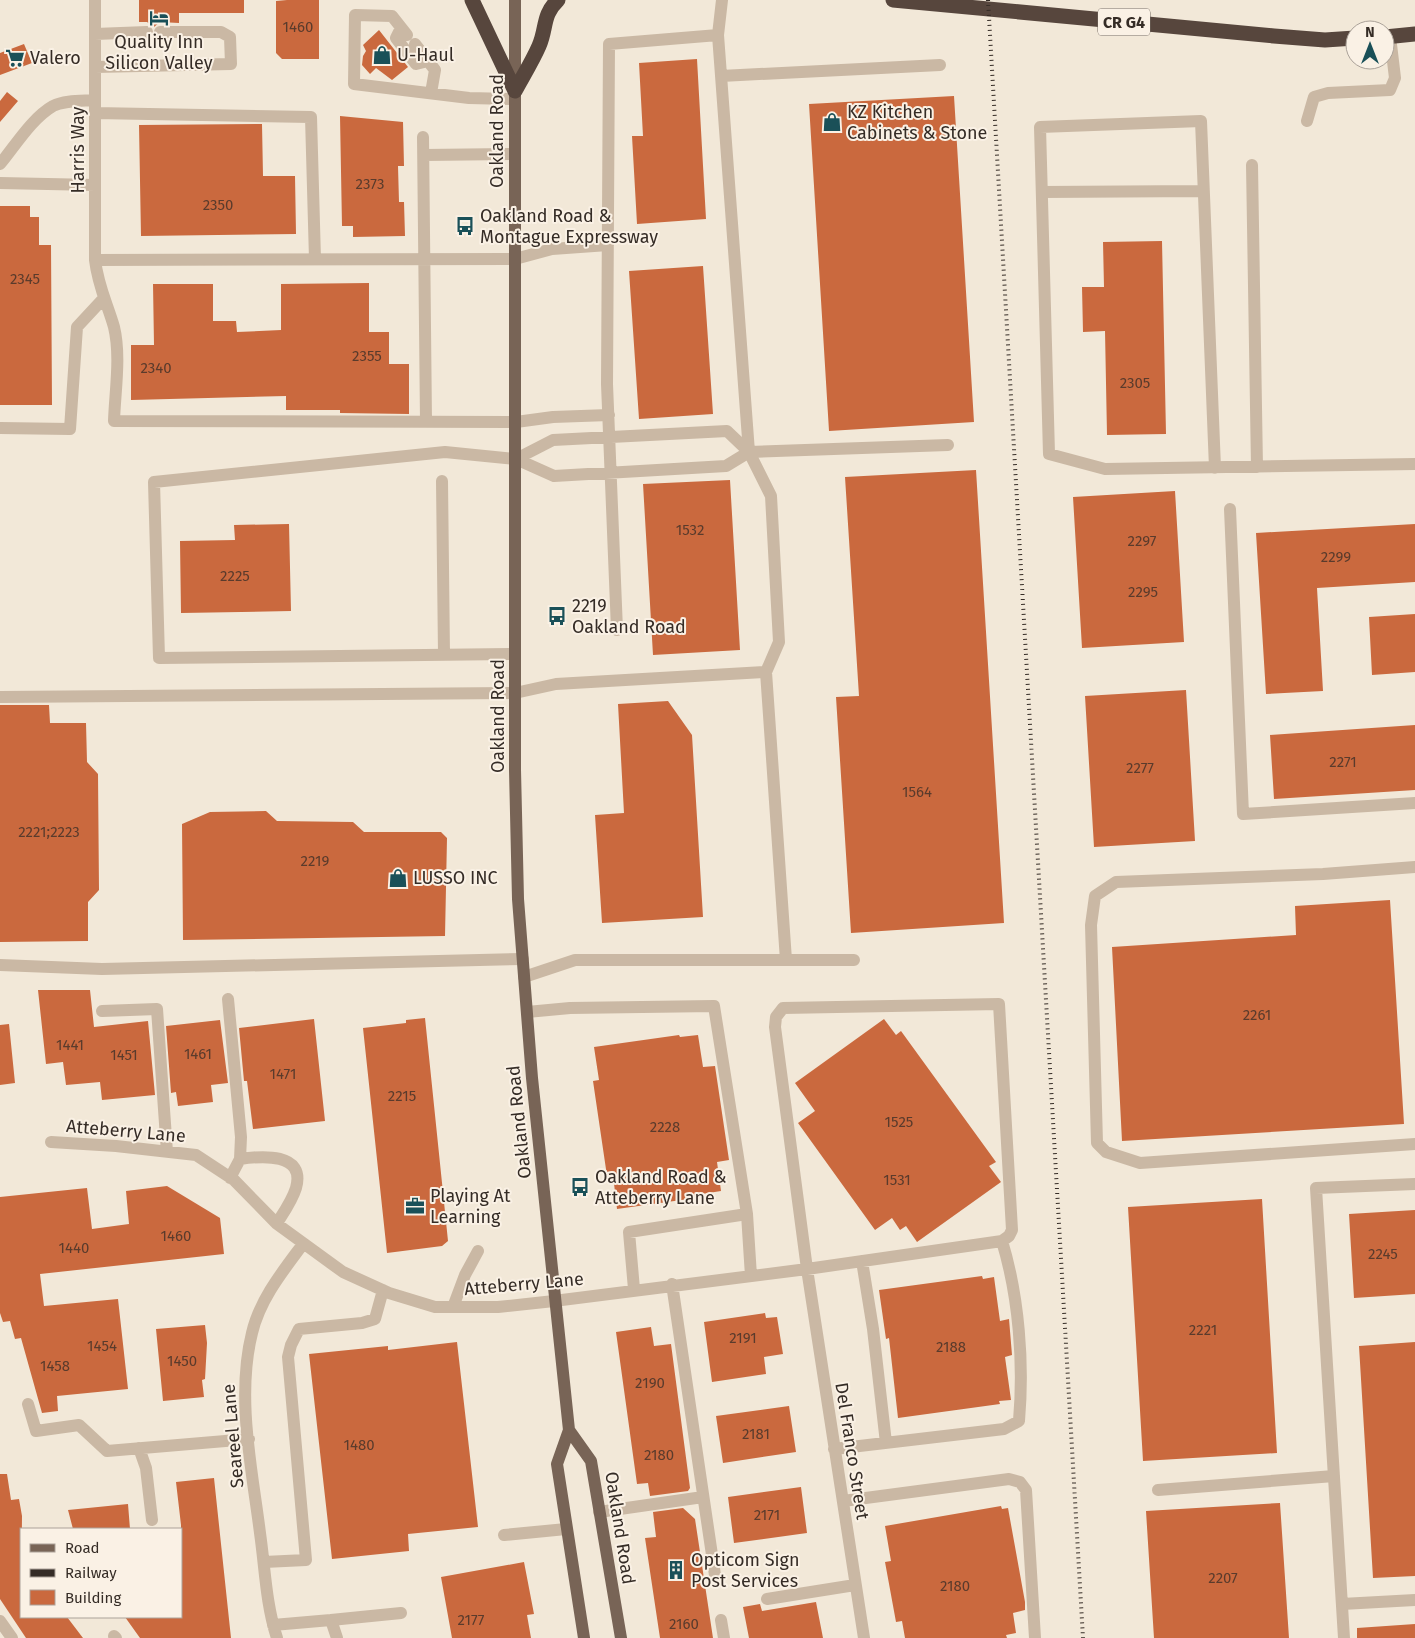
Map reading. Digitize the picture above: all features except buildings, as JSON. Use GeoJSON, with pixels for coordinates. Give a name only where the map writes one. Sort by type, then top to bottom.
{"type":"FeatureCollection","features":[{"type":"Feature","properties":{"kind":"highway"},"geometry":{"type":"LineString","coordinates":[[472,0],[515,95]]}},
{"type":"Feature","properties":{"kind":"highway"},"geometry":{"type":"LineString","coordinates":[[515,95],[540,44],[543,23],[551,7],[558,0]]}},
{"type":"Feature","properties":{"kind":"highway","name":"CR G4"},"geometry":{"type":"LineString","coordinates":[[892,0],[1274,36],[1325,40],[1345,39]]}},
{"type":"Feature","properties":{"kind":"highway"},"geometry":{"type":"LineString","coordinates":[[1395,35],[1415,34]]}},
{"type":"Feature","properties":{"kind":"main road","name":"Oakland Road"},"geometry":{"type":"LineString","coordinates":[[515,0],[515,693],[518,889],[522,958],[554,1300],[569,1430],[557,1464],[584,1638]]}},
{"type":"Feature","properties":{"kind":"main road","name":"Oakland Road"},"geometry":{"type":"LineString","coordinates":[[569,1430],[591,1461],[621,1638]]}},
{"type":"Feature","properties":{"kind":"street","name":"Harris Way"},"geometry":{"type":"LineString","coordinates":[[95,0],[96,260],[98,283],[114,327],[116,345],[114,420],[426,421]]}},
{"type":"Feature","properties":{"kind":"street"},"geometry":{"type":"LineString","coordinates":[[722,0],[718,35],[749,452]]}},
{"type":"Feature","properties":{"kind":"street"},"geometry":{"type":"LineString","coordinates":[[431,93],[435,70],[392,16],[354,16],[354,84],[469,98],[515,95]]}},
{"type":"Feature","properties":{"kind":"street"},"geometry":{"type":"LineString","coordinates":[[95,34],[221,32],[230,37],[231,64],[95,67]]}},
{"type":"Feature","properties":{"kind":"street"},"geometry":{"type":"LineString","coordinates":[[617,630],[607,384],[609,44],[718,35]]}},
{"type":"Feature","properties":{"kind":"street"},"geometry":{"type":"LineString","coordinates":[[408,36],[396,38],[416,64],[428,60]]}},
{"type":"Feature","properties":{"kind":"street"},"geometry":{"type":"LineString","coordinates":[[721,76],[940,65]]}},
{"type":"Feature","properties":{"kind":"street"},"geometry":{"type":"LineString","coordinates":[[1308,121],[1314,97],[1328,93],[1390,90],[1395,78],[1394,70]]}},
{"type":"Feature","properties":{"kind":"street"},"geometry":{"type":"LineString","coordinates":[[0,164],[34,123],[53,106],[70,101],[96,100]]}},
{"type":"Feature","properties":{"kind":"street"},"geometry":{"type":"LineString","coordinates":[[95,113],[311,117],[316,260]]}},
{"type":"Feature","properties":{"kind":"street"},"geometry":{"type":"LineString","coordinates":[[1215,468],[1201,121],[1040,127],[1049,454],[1105,469],[1215,468],[1415,464]]}},
{"type":"Feature","properties":{"kind":"street"},"geometry":{"type":"LineString","coordinates":[[423,137],[426,421],[516,422],[553,416],[609,415]]}},
{"type":"Feature","properties":{"kind":"street"},"geometry":{"type":"LineString","coordinates":[[424,155],[515,154]]}},
{"type":"Feature","properties":{"kind":"street"},"geometry":{"type":"LineString","coordinates":[[1252,165],[1257,467]]}},
{"type":"Feature","properties":{"kind":"street"},"geometry":{"type":"LineString","coordinates":[[0,183],[95,185]]}},
{"type":"Feature","properties":{"kind":"street"},"geometry":{"type":"LineString","coordinates":[[1042,192],[1204,191]]}},
{"type":"Feature","properties":{"kind":"street"},"geometry":{"type":"LineString","coordinates":[[96,260],[515,260],[552,249],[608,245]]}},
{"type":"Feature","properties":{"kind":"street"},"geometry":{"type":"LineString","coordinates":[[0,428],[70,429],[77,327],[104,299]]}},
{"type":"Feature","properties":{"kind":"street"},"geometry":{"type":"LineString","coordinates":[[516,460],[553,440],[727,431],[749,452],[771,496],[779,642],[766,672],[786,960]]}},
{"type":"Feature","properties":{"kind":"street"},"geometry":{"type":"LineString","coordinates":[[515,654],[159,658],[154,482],[445,452],[516,460],[554,476],[726,466],[749,452],[948,445]]}},
{"type":"Feature","properties":{"kind":"street"},"geometry":{"type":"LineString","coordinates":[[442,481],[444,654]]}},
{"type":"Feature","properties":{"kind":"street"},"geometry":{"type":"LineString","coordinates":[[1230,509],[1243,814],[1415,803]]}},
{"type":"Feature","properties":{"kind":"street"},"geometry":{"type":"LineString","coordinates":[[0,697],[515,693],[556,684],[766,672]]}},
{"type":"Feature","properties":{"kind":"street"},"geometry":{"type":"LineString","coordinates":[[1415,867],[1323,874],[1116,882],[1095,896],[1091,925],[1097,1143],[1106,1152],[1131,1162],[1140,1163],[1415,1144]]}},
{"type":"Feature","properties":{"kind":"street"},"geometry":{"type":"LineString","coordinates":[[0,964],[102,969],[522,958]]}},
{"type":"Feature","properties":{"kind":"street"},"geometry":{"type":"LineString","coordinates":[[524,977],[575,960],[854,960]]}},
{"type":"Feature","properties":{"kind":"street"},"geometry":{"type":"LineString","coordinates":[[228,999],[241,1136],[240,1159],[230,1178]]}},
{"type":"Feature","properties":{"kind":"street","name":"Del Franco Street"},"geometry":{"type":"LineString","coordinates":[[864,1638],[807,1269],[775,1027],[776,1016],[783,1008],[999,1004],[1012,1230],[1009,1236],[1002,1241]]}},
{"type":"Feature","properties":{"kind":"street"},"geometry":{"type":"LineString","coordinates":[[527,1012],[570,1008],[714,1006],[747,1214],[751,1276]]}},
{"type":"Feature","properties":{"kind":"street"},"geometry":{"type":"LineString","coordinates":[[102,1011],[156,1009],[167,1152]]}},
{"type":"Feature","properties":{"kind":"street","name":"Atteberry Lane"},"geometry":{"type":"LineString","coordinates":[[51,1142],[196,1155],[230,1178],[276,1223],[343,1272],[383,1290],[435,1307],[498,1307],[672,1284],[807,1269],[1002,1241]]}},
{"type":"Feature","properties":{"kind":"street"},"geometry":{"type":"LineString","coordinates":[[240,1159],[263,1155],[286,1160],[295,1169],[297,1186],[292,1198],[276,1223]]}},
{"type":"Feature","properties":{"kind":"street"},"geometry":{"type":"LineString","coordinates":[[1344,1638],[1316,1188],[1415,1184]]}},
{"type":"Feature","properties":{"kind":"street"},"geometry":{"type":"LineString","coordinates":[[634,1289],[630,1232],[747,1214]]}},
{"type":"Feature","properties":{"kind":"street"},"geometry":{"type":"LineString","coordinates":[[834,1449],[1004,1429],[1019,1421],[1022,1384],[1018,1336],[1012,1282],[1002,1241]]}},
{"type":"Feature","properties":{"kind":"street","name":"Seareel Lane"},"geometry":{"type":"LineString","coordinates":[[277,1638],[273,1625],[264,1562],[249,1438],[246,1383],[247,1356],[252,1331],[261,1308],[277,1279],[303,1244]]}},
{"type":"Feature","properties":{"kind":"street"},"geometry":{"type":"LineString","coordinates":[[453,1307],[465,1275],[478,1251]]}},
{"type":"Feature","properties":{"kind":"street"},"geometry":{"type":"LineString","coordinates":[[862,1261],[873,1329],[886,1443]]}},
{"type":"Feature","properties":{"kind":"street"},"geometry":{"type":"LineString","coordinates":[[672,1284],[716,1582]]}},
{"type":"Feature","properties":{"kind":"street"},"geometry":{"type":"LineString","coordinates":[[264,1562],[306,1560],[288,1358],[291,1345],[299,1329],[362,1323],[375,1319],[383,1290]]}},
{"type":"Feature","properties":{"kind":"street"},"geometry":{"type":"LineString","coordinates":[[28,1404],[36,1431],[79,1425],[107,1451],[249,1438]]}},
{"type":"Feature","properties":{"kind":"street"},"geometry":{"type":"LineString","coordinates":[[139,1448],[146,1468],[152,1520]]}},
{"type":"Feature","properties":{"kind":"street"},"geometry":{"type":"LineString","coordinates":[[1158,1490],[1334,1476]]}},
{"type":"Feature","properties":{"kind":"street"},"geometry":{"type":"LineString","coordinates":[[842,1501],[1010,1479],[1020,1482],[1026,1490],[1036,1638]]}},
{"type":"Feature","properties":{"kind":"street"},"geometry":{"type":"LineString","coordinates":[[600,1512],[704,1497]]}},
{"type":"Feature","properties":{"kind":"street"},"geometry":{"type":"LineString","coordinates":[[504,1535],[566,1529]]}},
{"type":"Feature","properties":{"kind":"street"},"geometry":{"type":"LineString","coordinates":[[767,1599],[855,1585]]}},
{"type":"Feature","properties":{"kind":"street"},"geometry":{"type":"LineString","coordinates":[[1342,1604],[1415,1600]]}},
{"type":"Feature","properties":{"kind":"street"},"geometry":{"type":"LineString","coordinates":[[273,1625],[402,1613]]}},
{"type":"Feature","properties":{"kind":"street"},"geometry":{"type":"LineString","coordinates":[[331,1620],[337,1638]]}},
{"type":"Feature","properties":{"kind":"street"},"geometry":{"type":"LineString","coordinates":[[721,1620],[724,1638]]}},
{"type":"Feature","properties":{"kind":"street"},"geometry":{"type":"LineString","coordinates":[[0,1621],[12,1638]]}},
{"type":"Feature","properties":{"kind":"railway"},"geometry":{"type":"LineString","coordinates":[[988,0],[1083,1638]]}},
{"type":"Feature","properties":{"kind":"place","name":"Quality Inn Silicon Valley"},"geometry":{"type":"Point","coordinates":[159,18]}},
{"type":"Feature","properties":{"kind":"place","name":"U-Haul"},"geometry":{"type":"Point","coordinates":[382,55]}},
{"type":"Feature","properties":{"kind":"place","name":"Valero"},"geometry":{"type":"Point","coordinates":[15,58]}},
{"type":"Feature","properties":{"kind":"place","name":"KZ Kitchen Cabinets & Stone"},"geometry":{"type":"Point","coordinates":[832,122]}},
{"type":"Feature","properties":{"kind":"place","name":"Oakland Road & Montague Expressway"},"geometry":{"type":"Point","coordinates":[465,226]}},
{"type":"Feature","properties":{"kind":"place","name":"2219 Oakland Road"},"geometry":{"type":"Point","coordinates":[557,616]}},
{"type":"Feature","properties":{"kind":"place","name":"LUSSO INC"},"geometry":{"type":"Point","coordinates":[398,878]}},
{"type":"Feature","properties":{"kind":"place","name":"Oakland Road & Atteberry Lane"},"geometry":{"type":"Point","coordinates":[580,1187]}},
{"type":"Feature","properties":{"kind":"place","name":"Playing At Learning"},"geometry":{"type":"Point","coordinates":[415,1206]}},
{"type":"Feature","properties":{"kind":"place","name":"Opticom Sign Post Services"},"geometry":{"type":"Point","coordinates":[676,1570]}}]}
